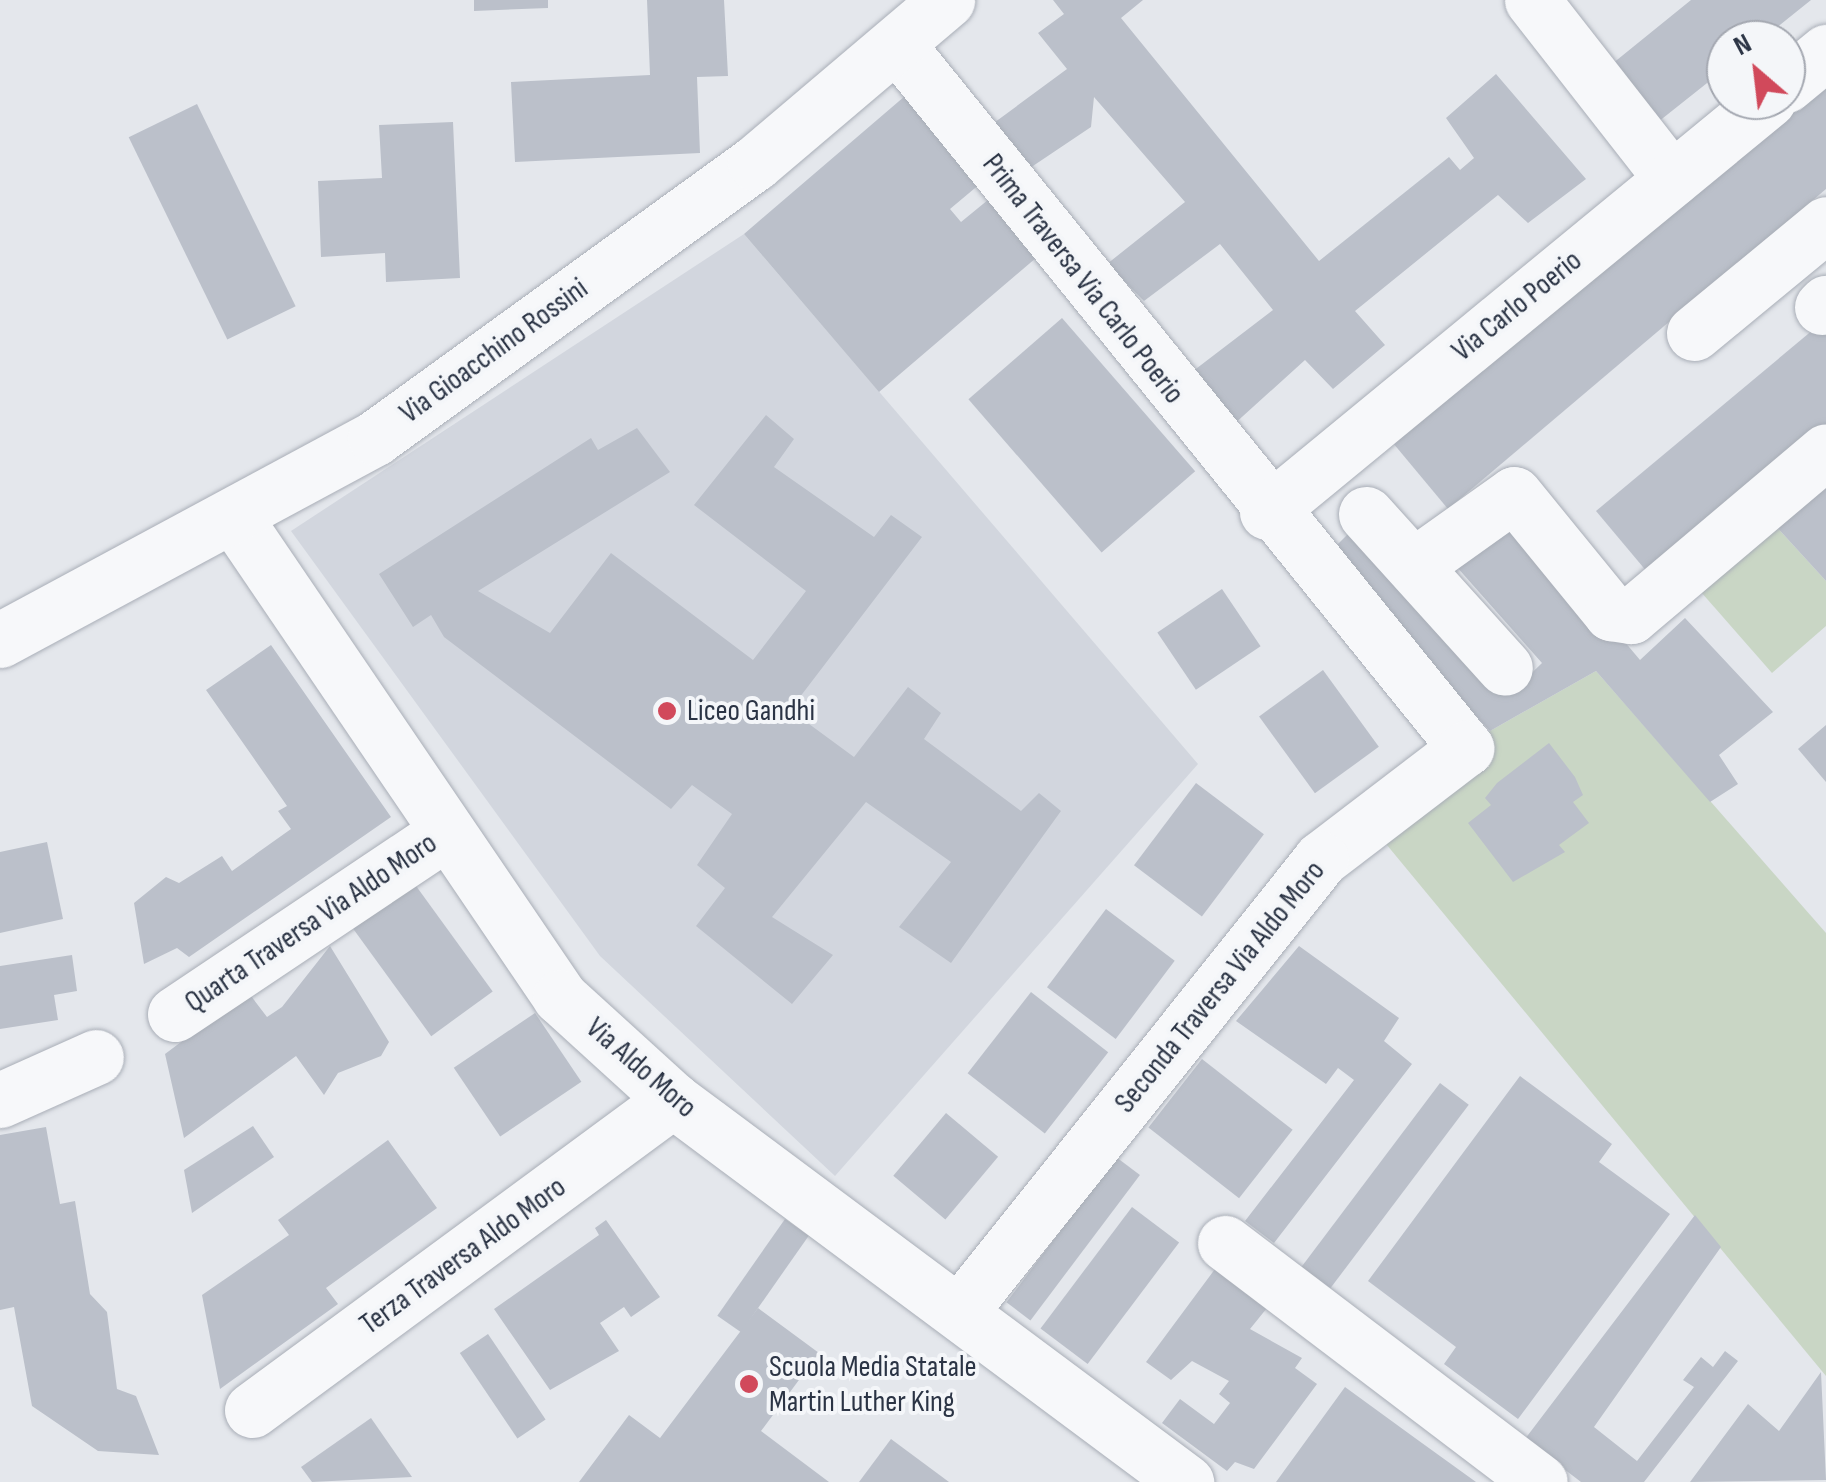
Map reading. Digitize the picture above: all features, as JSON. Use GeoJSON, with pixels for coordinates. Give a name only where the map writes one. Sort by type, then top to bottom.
{"type":"FeatureCollection","features":[{"type":"Feature","properties":{"kind":"street","name":"Via Gioacchino Rossini"},"geometry":{"type":"LineString","coordinates":[[0,640],[236,520],[375,438],[899,47],[948,0]]}},
{"type":"Feature","properties":{"kind":"street"},"geometry":{"type":"LineString","coordinates":[[1532,0],[1672,178]]}},
{"type":"Feature","properties":{"kind":"street","name":"Prima Traversa Via Carlo Poerio"},"geometry":{"type":"LineString","coordinates":[[899,47],[1267,512]]}},
{"type":"Feature","properties":{"kind":"street"},"geometry":{"type":"LineString","coordinates":[[1806,68],[1826,52]]}},
{"type":"Feature","properties":{"kind":"street","name":"Via Carlo Poerio"},"geometry":{"type":"LineString","coordinates":[[1267,512],[1743,120]]}},
{"type":"Feature","properties":{"kind":"street"},"geometry":{"type":"LineString","coordinates":[[1694,333],[1826,224]]}},
{"type":"Feature","properties":{"kind":"street"},"geometry":{"type":"LineString","coordinates":[[1416,564],[1514,494],[1611,613],[1630,616],[1826,451]]}},
{"type":"Feature","properties":{"kind":"street","name":"Seconda Traversa Via Aldo Moro"},"geometry":{"type":"LineString","coordinates":[[960,1311],[1322,858],[1466,748],[1267,512]]}},
{"type":"Feature","properties":{"kind":"street"},"geometry":{"type":"LineString","coordinates":[[1366,514],[1416,564],[1505,668]]}},
{"type":"Feature","properties":{"kind":"street","name":"Via Aldo Moro"},"geometry":{"type":"LineString","coordinates":[[236,520],[560,997],[673,1100],[1186,1482]]}},
{"type":"Feature","properties":{"kind":"street","name":"Quarta Traversa Via Aldo Moro"},"geometry":{"type":"LineString","coordinates":[[175,1014],[448,832]]}},
{"type":"Feature","properties":{"kind":"street"},"geometry":{"type":"LineString","coordinates":[[0,1100],[96,1057]]}},
{"type":"Feature","properties":{"kind":"street","name":"Terza Traversa Aldo Moro"},"geometry":{"type":"LineString","coordinates":[[252,1410],[673,1100]]}},
{"type":"Feature","properties":{"kind":"street"},"geometry":{"type":"LineString","coordinates":[[1225,1242],[1540,1482]]}},
{"type":"Feature","properties":{"kind":"shaded area"},"geometry":{"type":"Polygon","coordinates":[[[744,234],[1198,764],[835,1176],[600,956],[291,531],[744,234]]]}},
{"type":"Feature","properties":{"kind":"green space"},"geometry":{"type":"Polygon","coordinates":[[[1772,522],[1826,581],[1826,626],[1772,673],[1694,584],[1772,522]]]}},
{"type":"Feature","properties":{"kind":"green space"},"geometry":{"type":"Polygon","coordinates":[[[1596,671],[1826,933],[1826,1376],[1377,833],[1490,731],[1596,671]]]}},
{"type":"Feature","properties":{"kind":"building"},"geometry":{"type":"Polygon","coordinates":[[[474,0],[548,0],[548,8],[474,11],[474,0]]]}},
{"type":"Feature","properties":{"kind":"building"},"geometry":{"type":"Polygon","coordinates":[[[647,0],[724,0],[728,76],[697,77],[700,153],[515,162],[511,82],[650,75],[647,0]]]}},
{"type":"Feature","properties":{"kind":"building"},"geometry":{"type":"Polygon","coordinates":[[[1053,0],[1143,0],[1121,18],[1319,261],[1449,157],[1460,170],[1474,158],[1446,118],[1496,74],[1586,179],[1528,223],[1498,195],[1355,311],[1385,345],[1333,389],[1305,360],[1232,426],[1184,378],[1273,310],[1220,244],[1144,301],[1107,264],[1185,202],[1094,97],[1091,127],[1021,174],[987,128],[1067,69],[1038,33],[1064,14],[1053,0]]]}},
{"type":"Feature","properties":{"kind":"building"},"geometry":{"type":"Polygon","coordinates":[[[1691,0],[1811,0],[1786,20],[1706,20],[1706,84],[1658,122],[1612,64],[1691,0]]]}},
{"type":"Feature","properties":{"kind":"building"},"geometry":{"type":"Polygon","coordinates":[[[1826,80],[1826,189],[1448,509],[1393,443],[1778,120],[1806,120],[1806,97],[1826,80]]]}},
{"type":"Feature","properties":{"kind":"building"},"geometry":{"type":"Polygon","coordinates":[[[912,90],[987,178],[950,209],[961,222],[994,195],[1043,252],[879,392],[744,234],[912,90]]]}},
{"type":"Feature","properties":{"kind":"building"},"geometry":{"type":"Polygon","coordinates":[[[197,104],[296,306],[227,340],[129,137],[197,104]]]}},
{"type":"Feature","properties":{"kind":"building"},"geometry":{"type":"Polygon","coordinates":[[[453,122],[460,278],[386,282],[385,253],[321,257],[318,181],[382,178],[379,125],[453,122]]]}},
{"type":"Feature","properties":{"kind":"building"},"geometry":{"type":"Polygon","coordinates":[[[1062,318],[1195,471],[1102,553],[968,399],[1062,318]]]}},
{"type":"Feature","properties":{"kind":"building"},"geometry":{"type":"Polygon","coordinates":[[[1826,319],[1826,426],[1648,573],[1596,511],[1826,319]]]}},
{"type":"Feature","properties":{"kind":"building","name":"Liceo Gandhi"},"geometry":{"type":"Polygon","coordinates":[[[766,415],[794,439],[774,467],[874,537],[891,515],[922,537],[790,710],[854,757],[908,687],[941,713],[924,739],[1021,811],[1039,793],[1061,811],[951,963],[899,927],[951,862],[866,802],[772,917],[833,955],[792,1004],[696,926],[725,888],[697,865],[732,814],[692,785],[671,809],[444,637],[431,615],[413,627],[379,574],[591,438],[598,450],[637,428],[670,472],[478,591],[550,633],[611,553],[753,660],[806,591],[694,505],[766,415]]]}},
{"type":"Feature","properties":{"kind":"building"},"geometry":{"type":"Polygon","coordinates":[[[1826,475],[1826,581],[1772,522],[1826,475]]]}},
{"type":"Feature","properties":{"kind":"building"},"geometry":{"type":"Polygon","coordinates":[[[1519,516],[1640,660],[1685,618],[1773,712],[1719,755],[1738,784],[1710,802],[1596,671],[1490,731],[1326,556],[1355,527],[1512,692],[1542,663],[1456,566],[1519,516]]]}},
{"type":"Feature","properties":{"kind":"building"},"geometry":{"type":"Polygon","coordinates":[[[1222,589],[1261,646],[1196,690],[1157,633],[1222,589]]]}},
{"type":"Feature","properties":{"kind":"building"},"geometry":{"type":"Polygon","coordinates":[[[271,645],[391,817],[189,957],[177,948],[144,964],[134,903],[166,877],[179,883],[222,856],[232,871],[291,829],[278,811],[287,806],[206,690],[271,645]]]}},
{"type":"Feature","properties":{"kind":"building"},"geometry":{"type":"Polygon","coordinates":[[[1323,670],[1379,747],[1315,793],[1259,716],[1323,670]]]}},
{"type":"Feature","properties":{"kind":"building"},"geometry":{"type":"Polygon","coordinates":[[[1826,725],[1826,782],[1798,749],[1826,725]]]}},
{"type":"Feature","properties":{"kind":"building"},"geometry":{"type":"Polygon","coordinates":[[[1549,743],[1575,777],[1583,795],[1573,802],[1589,823],[1559,845],[1565,852],[1513,882],[1468,823],[1491,805],[1485,798],[1497,783],[1549,743]]]}},
{"type":"Feature","properties":{"kind":"building"},"geometry":{"type":"Polygon","coordinates":[[[1196,783],[1264,834],[1202,916],[1134,865],[1196,783]]]}},
{"type":"Feature","properties":{"kind":"building"},"geometry":{"type":"Polygon","coordinates":[[[47,842],[63,919],[0,933],[0,852],[47,842]]]}},
{"type":"Feature","properties":{"kind":"building"},"geometry":{"type":"Polygon","coordinates":[[[411,879],[493,991],[431,1036],[350,924],[411,879]]]}},
{"type":"Feature","properties":{"kind":"building"},"geometry":{"type":"Polygon","coordinates":[[[1106,909],[1175,961],[1116,1039],[1047,987],[1106,909]]]}},
{"type":"Feature","properties":{"kind":"building"},"geometry":{"type":"Polygon","coordinates":[[[330,946],[389,1042],[381,1056],[338,1073],[324,1095],[296,1056],[184,1138],[165,1054],[248,992],[267,1017],[282,1007],[330,946]]]}},
{"type":"Feature","properties":{"kind":"building"},"geometry":{"type":"Polygon","coordinates":[[[1299,946],[1399,1018],[1384,1041],[1412,1064],[1274,1243],[1245,1221],[1354,1080],[1338,1068],[1326,1084],[1236,1021],[1299,946]]]}},
{"type":"Feature","properties":{"kind":"building"},"geometry":{"type":"Polygon","coordinates":[[[72,955],[77,991],[54,995],[58,1020],[0,1029],[0,966],[72,955]]]}},
{"type":"Feature","properties":{"kind":"building"},"geometry":{"type":"Polygon","coordinates":[[[1031,992],[1108,1052],[1045,1133],[968,1073],[1031,992]]]}},
{"type":"Feature","properties":{"kind":"building"},"geometry":{"type":"Polygon","coordinates":[[[535,1013],[581,1082],[500,1137],[454,1068],[535,1013]]]}},
{"type":"Feature","properties":{"kind":"building"},"geometry":{"type":"Polygon","coordinates":[[[1202,1059],[1293,1130],[1239,1198],[1148,1128],[1202,1059]]]}},
{"type":"Feature","properties":{"kind":"building"},"geometry":{"type":"Polygon","coordinates":[[[1520,1076],[1612,1144],[1599,1162],[1670,1214],[1518,1419],[1444,1364],[1456,1347],[1368,1281],[1520,1076]]]}},
{"type":"Feature","properties":{"kind":"building"},"geometry":{"type":"Polygon","coordinates":[[[1440,1083],[1469,1105],[1330,1288],[1302,1267],[1440,1083]]]}},
{"type":"Feature","properties":{"kind":"building"},"geometry":{"type":"Polygon","coordinates":[[[946,1113],[998,1157],[945,1220],[893,1176],[946,1113]]]}},
{"type":"Feature","properties":{"kind":"building"},"geometry":{"type":"Polygon","coordinates":[[[253,1126],[274,1157],[192,1213],[184,1170],[253,1126]]]}},
{"type":"Feature","properties":{"kind":"building"},"geometry":{"type":"Polygon","coordinates":[[[46,1127],[60,1204],[75,1201],[90,1294],[107,1312],[117,1389],[136,1396],[159,1455],[98,1451],[32,1406],[14,1307],[0,1310],[0,1135],[46,1127]]]}},
{"type":"Feature","properties":{"kind":"building"},"geometry":{"type":"Polygon","coordinates":[[[388,1140],[437,1208],[326,1288],[338,1304],[220,1389],[202,1295],[289,1235],[278,1220],[388,1140]]]}},
{"type":"Feature","properties":{"kind":"building"},"geometry":{"type":"Polygon","coordinates":[[[1116,1157],[1140,1175],[1030,1320],[1006,1302],[1116,1157]]]}},
{"type":"Feature","properties":{"kind":"building"},"geometry":{"type":"Polygon","coordinates":[[[1132,1207],[1179,1243],[1088,1364],[1041,1328],[1132,1207]]]}},
{"type":"Feature","properties":{"kind":"building"},"geometry":{"type":"Polygon","coordinates":[[[1695,1215],[1721,1247],[1594,1427],[1637,1461],[1694,1387],[1683,1380],[1701,1357],[1713,1367],[1725,1351],[1738,1361],[1644,1482],[1581,1482],[1525,1439],[1695,1215]]]}},
{"type":"Feature","properties":{"kind":"building"},"geometry":{"type":"Polygon","coordinates":[[[785,1219],[809,1236],[741,1332],[717,1316],[785,1219]]]}},
{"type":"Feature","properties":{"kind":"building"},"geometry":{"type":"Polygon","coordinates":[[[606,1220],[660,1297],[631,1317],[624,1307],[600,1323],[619,1351],[550,1390],[494,1309],[599,1235],[595,1228],[606,1220]]]}},
{"type":"Feature","properties":{"kind":"building"},"geometry":{"type":"Polygon","coordinates":[[[1215,1269],[1267,1308],[1250,1329],[1302,1358],[1295,1368],[1317,1384],[1254,1469],[1235,1462],[1227,1471],[1162,1423],[1180,1399],[1214,1424],[1230,1403],[1219,1394],[1229,1381],[1192,1361],[1171,1380],[1146,1362],[1215,1269]]]}},
{"type":"Feature","properties":{"kind":"building","name":"Scuola Media Statale Martin Luther King"},"geometry":{"type":"Polygon","coordinates":[[[758,1308],[819,1353],[761,1431],[829,1482],[579,1482],[629,1415],[660,1438],[758,1308]]]}},
{"type":"Feature","properties":{"kind":"building"},"geometry":{"type":"Polygon","coordinates":[[[488,1334],[546,1419],[517,1438],[460,1353],[488,1334]]]}},
{"type":"Feature","properties":{"kind":"building"},"geometry":{"type":"Polygon","coordinates":[[[1821,1372],[1826,1480],[1690,1482],[1748,1404],[1779,1431],[1821,1372]]]}},
{"type":"Feature","properties":{"kind":"building"},"geometry":{"type":"Polygon","coordinates":[[[1345,1387],[1415,1438],[1476,1482],[1276,1482],[1345,1387]]]}},
{"type":"Feature","properties":{"kind":"building"},"geometry":{"type":"Polygon","coordinates":[[[371,1418],[412,1477],[312,1482],[301,1467],[371,1418]]]}},
{"type":"Feature","properties":{"kind":"building","name":"Scuola Media Statale Martin Luther King"},"geometry":{"type":"Polygon","coordinates":[[[891,1439],[949,1482],[859,1482],[891,1439]]]}},
{"type":"Feature","properties":{"kind":"place","name":"Liceo Gandhi"},"geometry":{"type":"Point","coordinates":[667,711]}},
{"type":"Feature","properties":{"kind":"place","name":"Scuola Media Statale Martin Luther King"},"geometry":{"type":"Point","coordinates":[749,1384]}}]}
